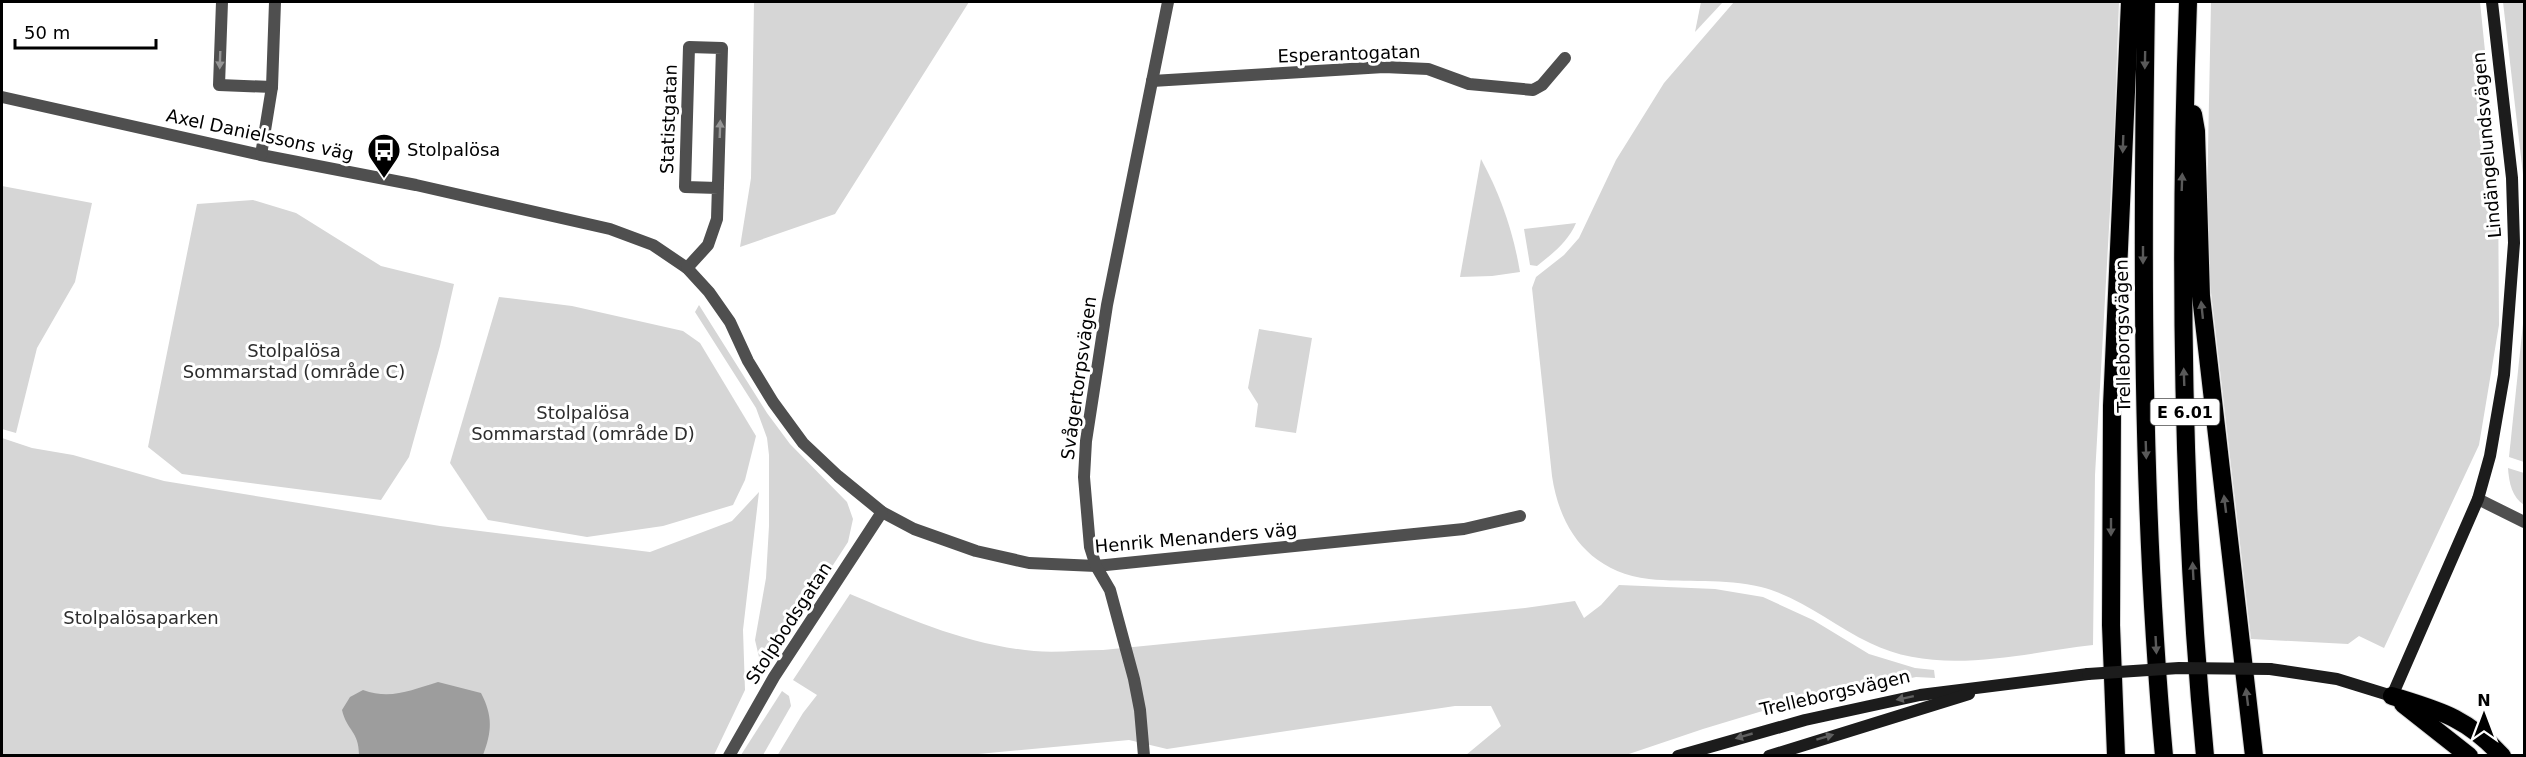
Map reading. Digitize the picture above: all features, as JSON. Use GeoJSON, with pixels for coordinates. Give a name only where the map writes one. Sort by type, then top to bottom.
{"type":"FeatureCollection","features":[{"type":"Feature","properties":{"kind":"highway"},"geometry":{"type":"LineString","coordinates":[[2105,756],[2111,625],[2112,406],[2130,2]]}},
{"type":"Feature","properties":{"kind":"highway","name":"Trelleborgsvägen"},"geometry":{"type":"LineString","coordinates":[[2146,2],[2143,352],[2150,530],[2164,756]]}},
{"type":"Feature","properties":{"kind":"highway"},"geometry":{"type":"LineString","coordinates":[[2188,2],[2186,68],[2196,131],[2198,251],[2209,375],[2254,756]]}},
{"type":"Feature","properties":{"kind":"highway","name":"E 6.01"},"geometry":{"type":"LineString","coordinates":[[2186,68],[2182,191],[2182,334],[2189,507],[2205,756]]}},
{"type":"Feature","properties":{"kind":"highway"},"geometry":{"type":"LineString","coordinates":[[2111,625],[2116,756]]}},
{"type":"Feature","properties":{"kind":"highway"},"geometry":{"type":"LineString","coordinates":[[2392,696],[2469,756]]}},
{"type":"Feature","properties":{"kind":"highway"},"geometry":{"type":"LineString","coordinates":[[2392,696],[2451,715],[2484,737],[2502,756]]}},
{"type":"Feature","properties":{"kind":"street"},"geometry":{"type":"LineString","coordinates":[[222,2],[219,85],[272,87]]}},
{"type":"Feature","properties":{"kind":"street"},"geometry":{"type":"LineString","coordinates":[[261,155],[272,87],[275,2]]}},
{"type":"Feature","properties":{"kind":"street","name":"Svågertorpsvägen"},"geometry":{"type":"LineString","coordinates":[[1143,756],[1140,710],[1134,679],[1110,590],[1096,566],[1090,547],[1084,477],[1086,441],[1107,304],[1168,2]]}},
{"type":"Feature","properties":{"kind":"street","name":"Lindängelundsvägen"},"geometry":{"type":"LineString","coordinates":[[2392,696],[2478,499],[2490,456],[2504,375],[2514,243],[2512,178],[2492,2]]}},
{"type":"Feature","properties":{"kind":"street","name":"Statistgatan"},"geometry":{"type":"LineString","coordinates":[[687,268],[708,245],[717,219],[718,188],[722,48],[689,47],[685,187],[718,188]]}},
{"type":"Feature","properties":{"kind":"street","name":"Esperantogatan"},"geometry":{"type":"LineString","coordinates":[[1152,81],[1384,67],[1428,69],[1469,84],[1533,90],[1542,86],[1565,58]]}},
{"type":"Feature","properties":{"kind":"street","name":"Axel Danielssons väg"},"geometry":{"type":"LineString","coordinates":[[2,97],[261,155],[416,185],[610,229],[653,245],[687,268],[709,292],[730,322],[748,361],[766,392],[803,443],[838,476],[882,512]]}},
{"type":"Feature","properties":{"kind":"street"},"geometry":{"type":"LineString","coordinates":[[2478,499],[2524,522]]}},
{"type":"Feature","properties":{"kind":"street","name":"Henrik Menanders väg"},"geometry":{"type":"LineString","coordinates":[[882,512],[942,540],[1005,558],[1049,565],[1096,566],[1464,529],[1521,516]]}},
{"type":"Feature","properties":{"kind":"street","name":"Stolpbodsgatan"},"geometry":{"type":"LineString","coordinates":[[729,756],[774,677],[882,512]]}},
{"type":"Feature","properties":{"kind":"street","name":"Trelleborgsvägen"},"geometry":{"type":"LineString","coordinates":[[1678,756],[1744,735],[1920,695],[2088,674],[2179,668],[2270,669],[2337,679],[2392,696]]}},
{"type":"Feature","properties":{"kind":"street","name":"Trelleborgsvägen"},"geometry":{"type":"LineString","coordinates":[[1769,756],[1917,709],[2005,685]]}},
{"type":"Feature","properties":{"kind":"green space"},"geometry":{"type":"Polygon","coordinates":[[[754,2],[969,2],[835,214],[740,247],[751,178],[754,2]]]}},
{"type":"Feature","properties":{"kind":"green space"},"geometry":{"type":"Polygon","coordinates":[[[1701,2],[1723,2],[1695,32],[1701,2]]]}},
{"type":"Feature","properties":{"kind":"green space"},"geometry":{"type":"Polygon","coordinates":[[[1734,2],[2119,2],[2114,140],[2095,475],[2093,645],[1980,660],[1924,659],[1896,653],[1870,643],[1790,598],[1761,587],[1719,582],[1649,579],[1628,575],[1610,568],[1594,558],[1581,545],[1562,514],[1552,476],[1532,288],[1536,277],[1564,255],[1579,238],[1616,160],[1664,83],[1734,2]]]}},
{"type":"Feature","properties":{"kind":"green space"},"geometry":{"type":"Polygon","coordinates":[[[2211,2],[2480,2],[2498,179],[2499,325],[2479,445],[2384,648],[2359,636],[2348,644],[2251,639],[2206,249],[2211,2]]]}},
{"type":"Feature","properties":{"kind":"green space"},"geometry":{"type":"Polygon","coordinates":[[[2503,2],[2524,2],[2524,183],[2503,2]]]}},
{"type":"Feature","properties":{"kind":"green space"},"geometry":{"type":"Polygon","coordinates":[[[1481,159],[1495,186],[1505,214],[1520,272],[1460,277],[1481,159]]]}},
{"type":"Feature","properties":{"kind":"green space"},"geometry":{"type":"Polygon","coordinates":[[[2,186],[92,203],[75,282],[37,348],[16,433],[2,429],[2,186]]]}},
{"type":"Feature","properties":{"kind":"green space","name":"Stolpalösa Sommarstad (område C)"},"geometry":{"type":"Polygon","coordinates":[[[253,200],[296,213],[381,266],[454,284],[440,346],[409,457],[381,500],[182,474],[148,447],[197,204],[253,200]]]}},
{"type":"Feature","properties":{"kind":"green space"},"geometry":{"type":"Polygon","coordinates":[[[1576,223],[1569,236],[1554,252],[1537,266],[1530,265],[1524,229],[1576,223]]]}},
{"type":"Feature","properties":{"kind":"green space","name":"Stolpalösa Sommarstad (område D)"},"geometry":{"type":"Polygon","coordinates":[[[499,297],[572,306],[683,331],[700,343],[756,436],[745,480],[733,505],[663,526],[587,537],[488,520],[450,463],[499,297]]]}},
{"type":"Feature","properties":{"kind":"green space"},"geometry":{"type":"Polygon","coordinates":[[[699,305],[767,413],[790,444],[847,502],[853,519],[848,542],[768,665],[759,657],[755,640],[766,578],[769,526],[767,438],[756,408],[695,312],[699,305]]]}},
{"type":"Feature","properties":{"kind":"green space"},"geometry":{"type":"Polygon","coordinates":[[[2524,314],[2524,462],[2509,457],[2524,314]]]}},
{"type":"Feature","properties":{"kind":"green space"},"geometry":{"type":"Polygon","coordinates":[[[1259,329],[1312,338],[1296,433],[1255,427],[1258,404],[1248,388],[1259,329]]]}},
{"type":"Feature","properties":{"kind":"green space","name":"Stolpalösaparken"},"geometry":{"type":"Polygon","coordinates":[[[2,438],[32,448],[73,455],[164,481],[440,526],[650,552],[732,521],[759,492],[743,630],[745,690],[714,755],[2,755],[2,438]]]}},
{"type":"Feature","properties":{"kind":"green space"},"geometry":{"type":"Polygon","coordinates":[[[2508,468],[2524,473],[2524,505],[2512,489],[2508,468]]]}},
{"type":"Feature","properties":{"kind":"green space"},"geometry":{"type":"Polygon","coordinates":[[[1619,585],[1715,589],[1763,597],[1813,620],[1869,654],[1915,668],[1934,670],[1935,678],[1916,677],[1779,706],[1626,755],[1466,755],[1501,726],[1491,706],[1455,706],[1167,749],[1129,740],[957,756],[777,756],[803,713],[817,695],[793,680],[850,594],[962,637],[1010,648],[1051,652],[1103,650],[1575,601],[1584,618],[1601,605],[1619,585]]]}},
{"type":"Feature","properties":{"kind":"green space"},"geometry":{"type":"Polygon","coordinates":[[[782,691],[789,696],[791,706],[763,755],[741,755],[782,691]]]}},
{"type":"Feature","properties":{"kind":"shaded area"},"geometry":{"type":"Polygon","coordinates":[[[438,682],[481,693],[488,709],[490,724],[483,755],[359,755],[357,741],[342,710],[350,697],[363,690],[392,694],[438,682]]]}},
{"type":"Feature","properties":{"kind":"place","name":"Stolpalösa"},"geometry":{"type":"Point","coordinates":[384,179]}}]}
